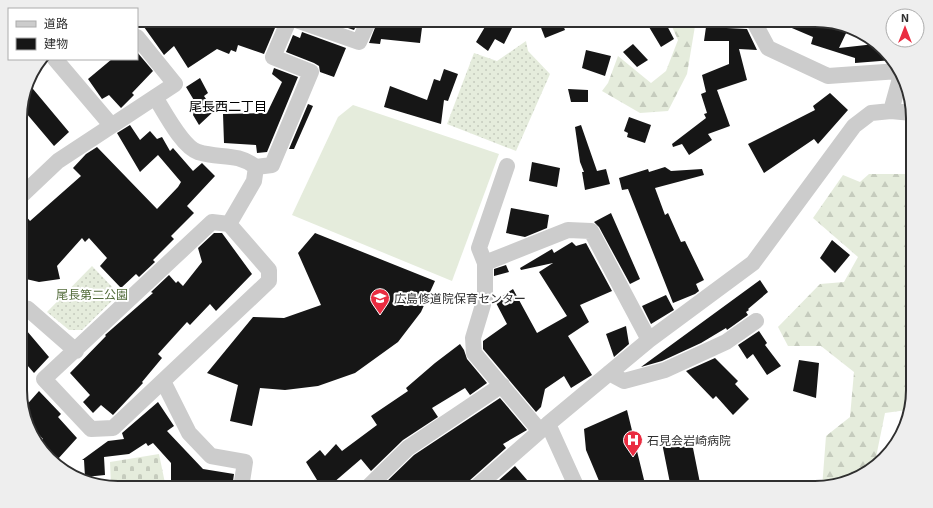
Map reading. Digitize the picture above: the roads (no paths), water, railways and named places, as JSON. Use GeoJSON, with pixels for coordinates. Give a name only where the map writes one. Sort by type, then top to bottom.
{"type":"FeatureCollection","features":[{"type":"Feature","properties":{"kind":"street"},"geometry":{"type":"LineString","coordinates":[[155,97],[183,140],[197,152],[246,159],[256,167],[272,165],[311,72],[274,57],[286,27]]}},
{"type":"Feature","properties":{"kind":"street"},"geometry":{"type":"LineString","coordinates":[[316,27],[359,42],[366,27]]}},
{"type":"Feature","properties":{"kind":"street"},"geometry":{"type":"LineString","coordinates":[[757,27],[768,48],[828,76],[893,71]]}},
{"type":"Feature","properties":{"kind":"street"},"geometry":{"type":"LineString","coordinates":[[27,190],[58,161],[175,84],[138,38]]}},
{"type":"Feature","properties":{"kind":"street"},"geometry":{"type":"LineString","coordinates":[[56,60],[111,126]]}},
{"type":"Feature","properties":{"kind":"street"},"geometry":{"type":"LineString","coordinates":[[891,111],[899,83]]}},
{"type":"Feature","properties":{"kind":"street"},"geometry":{"type":"LineString","coordinates":[[483,481],[544,427],[649,340],[753,263],[854,126],[872,113],[891,111],[906,112]]}},
{"type":"Feature","properties":{"kind":"street"},"geometry":{"type":"LineString","coordinates":[[508,166],[479,248],[485,263],[485,298],[473,338],[474,353],[502,385],[544,427],[573,481]]}},
{"type":"Feature","properties":{"kind":"street"},"geometry":{"type":"LineString","coordinates":[[229,224],[254,181],[256,167]]}},
{"type":"Feature","properties":{"kind":"street"},"geometry":{"type":"LineString","coordinates":[[212,222],[229,224],[270,270],[270,281],[113,428],[91,429],[44,379],[76,351],[212,222]]}},
{"type":"Feature","properties":{"kind":"street"},"geometry":{"type":"LineString","coordinates":[[485,263],[568,230],[591,231],[649,340]]}},
{"type":"Feature","properties":{"kind":"street"},"geometry":{"type":"LineString","coordinates":[[27,310],[76,351]]}},
{"type":"Feature","properties":{"kind":"street"},"geometry":{"type":"LineString","coordinates":[[609,373],[624,381],[665,370],[726,342],[756,322]]}},
{"type":"Feature","properties":{"kind":"street"},"geometry":{"type":"LineString","coordinates":[[163,381],[189,433],[211,456],[245,462],[242,481]]}},
{"type":"Feature","properties":{"kind":"street"},"geometry":{"type":"LineString","coordinates":[[374,481],[408,448],[502,385]]}},
{"type":"Feature","properties":{"kind":"place","name":"広島修道院保育センター"},"geometry":{"type":"Point","coordinates":[380,315]}},
{"type":"Feature","properties":{"kind":"place","name":"石見会岩崎病院"},"geometry":{"type":"Point","coordinates":[633,457]}},
{"type":"Feature","properties":{"kind":"district","name":"尾長西二丁目"},"geometry":{"type":"Point","coordinates":[228,106]}},
{"type":"Feature","properties":{"kind":"park label","name":"尾長第二公園"},"geometry":{"type":"Point","coordinates":[92,294]}}]}
